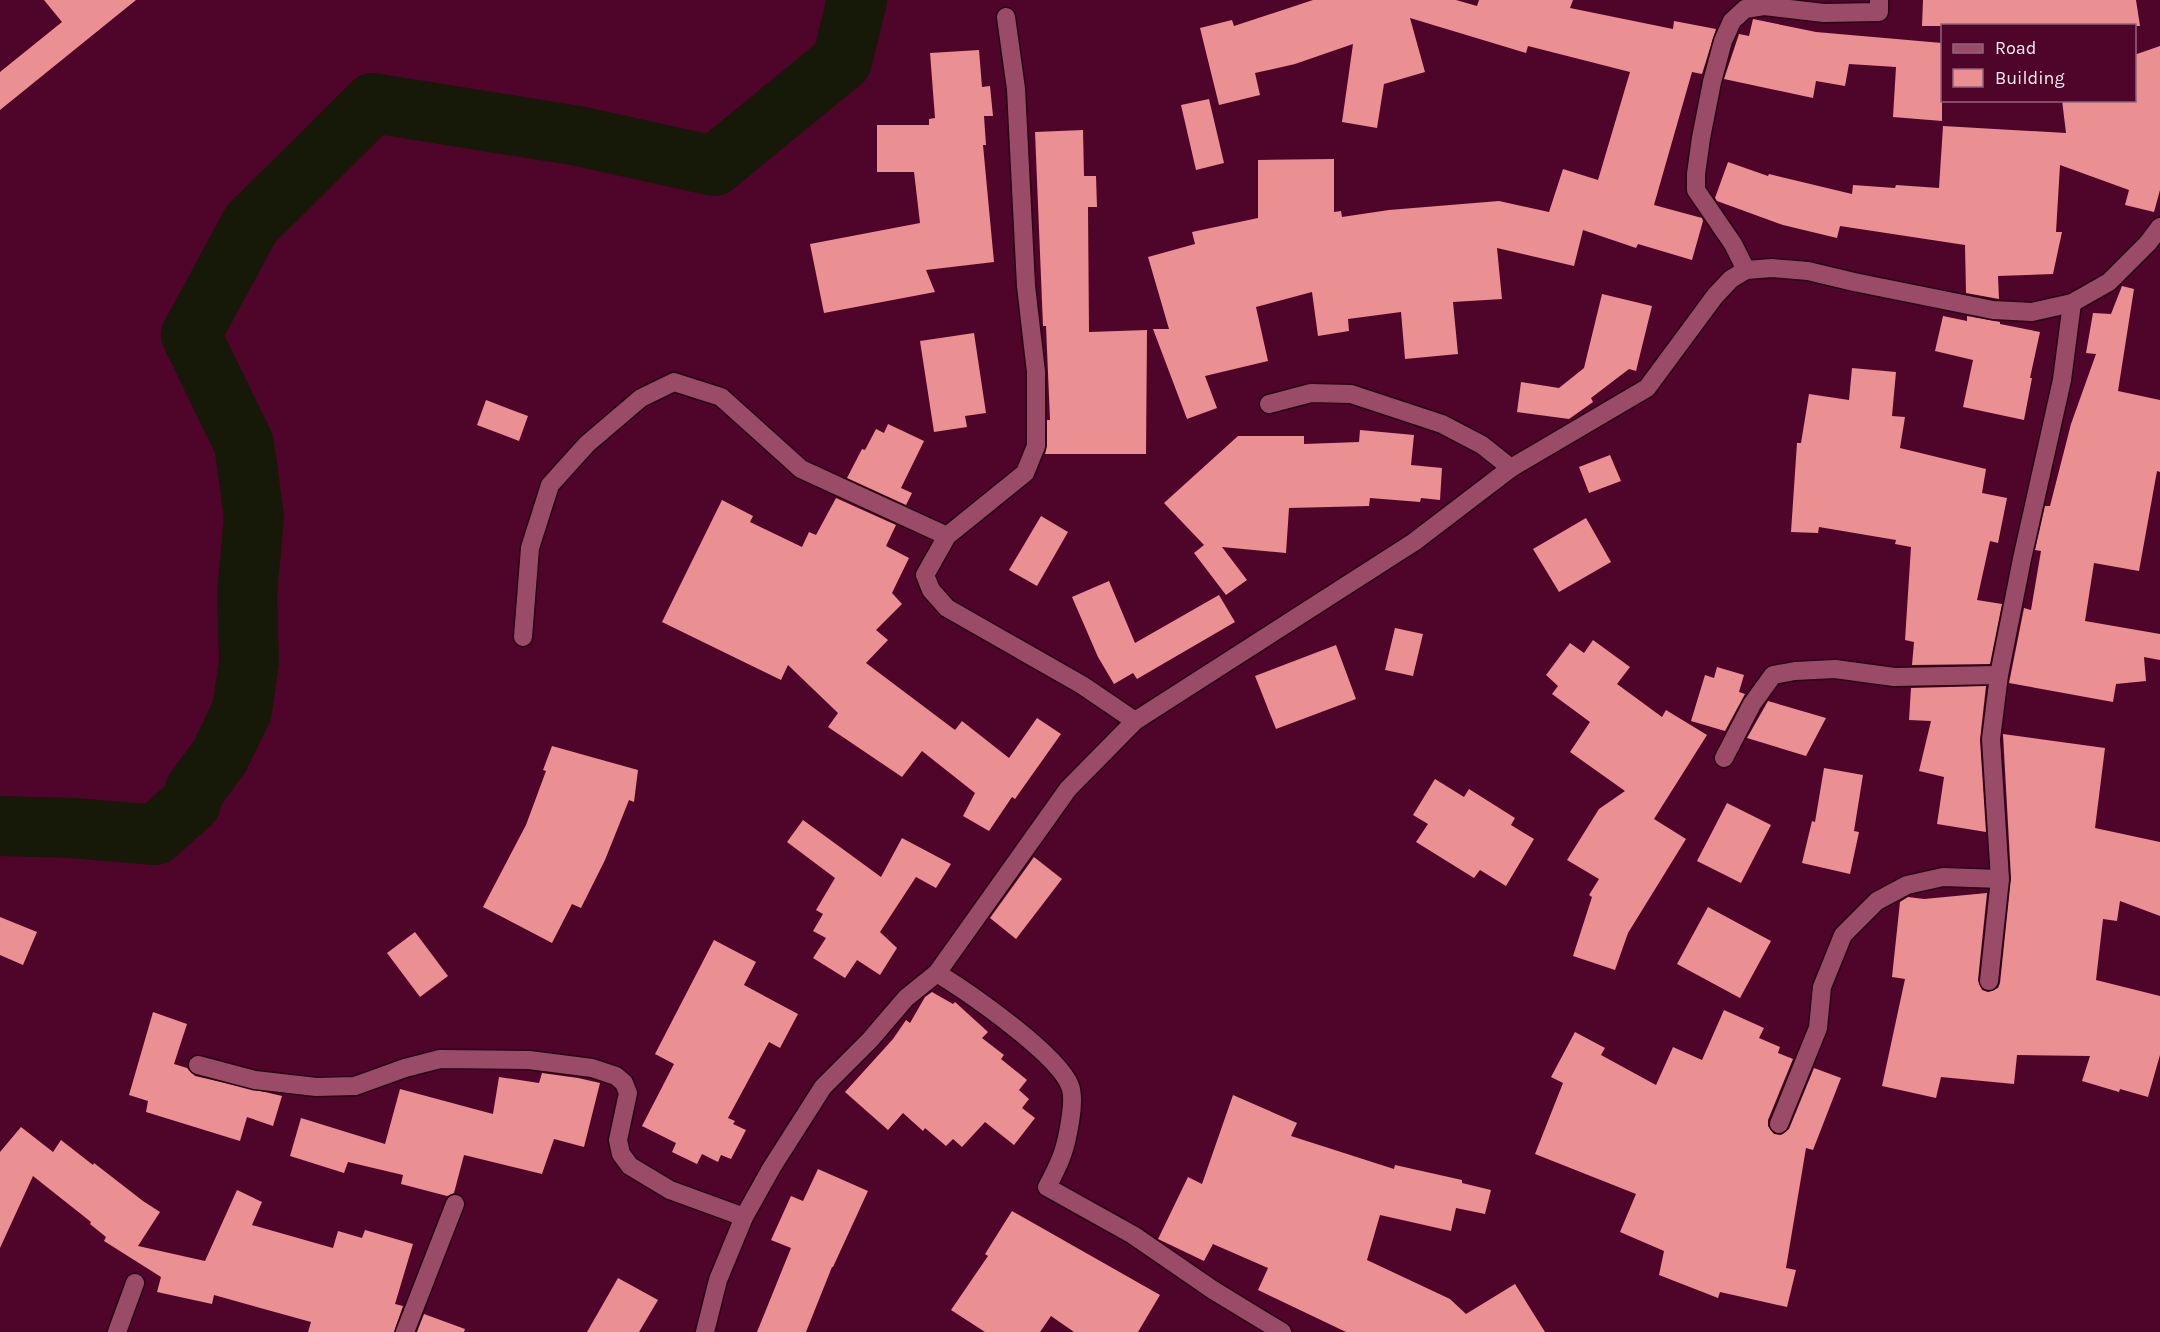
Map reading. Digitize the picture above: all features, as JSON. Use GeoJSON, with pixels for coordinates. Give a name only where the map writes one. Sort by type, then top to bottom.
{"type":"FeatureCollection","features":[{"type":"Feature","properties":{"kind":"street"},"geometry":{"type":"LineString","coordinates":[[1746,270],[1733,243],[1696,190],[1701,138],[1712,82],[1723,40],[1732,21],[1745,9],[1764,6],[1824,14],[1879,12],[1879,0]]}},
{"type":"Feature","properties":{"kind":"street"},"geometry":{"type":"LineString","coordinates":[[1006,17],[1016,89],[1026,286],[1036,372],[1036,446],[1025,473],[947,536],[925,575],[931,590],[947,608],[1082,685],[1135,721]]}},
{"type":"Feature","properties":{"kind":"street"},"geometry":{"type":"LineString","coordinates":[[705,1332],[718,1280],[744,1216],[823,1088],[870,1040],[906,998],[937,973],[1068,789],[1135,721],[1414,542],[1511,468],[1647,388],[1715,296],[1731,279],[1746,270],[1772,268],[1808,271],[1993,310],[2032,312],[2072,303],[2109,282],[2148,243],[2160,227]]}},
{"type":"Feature","properties":{"kind":"street"},"geometry":{"type":"LineString","coordinates":[[1989,981],[2000,879],[1991,740],[1999,675],[2035,496],[2062,380],[2072,303]]}},
{"type":"Feature","properties":{"kind":"street"},"geometry":{"type":"LineString","coordinates":[[523,638],[530,548],[550,485],[587,444],[641,398],[674,381],[721,397],[801,469],[947,536]]}},
{"type":"Feature","properties":{"kind":"street"},"geometry":{"type":"LineString","coordinates":[[1269,404],[1311,393],[1351,394],[1442,424],[1482,445],[1511,468]]}},
{"type":"Feature","properties":{"kind":"street"},"geometry":{"type":"LineString","coordinates":[[1724,758],[1752,704],[1773,675],[1795,671],[1836,669],[1894,677],[1999,675]]}},
{"type":"Feature","properties":{"kind":"street"},"geometry":{"type":"LineString","coordinates":[[1779,1124],[1818,1028],[1822,987],[1843,935],[1877,901],[1906,885],[1943,877],[2000,879]]}},
{"type":"Feature","properties":{"kind":"street"},"geometry":{"type":"LineString","coordinates":[[937,973],[968,993],[1039,1049],[1060,1071],[1070,1086],[1072,1105],[1062,1157],[1047,1187],[1133,1235],[1213,1290],[1282,1332]]}},
{"type":"Feature","properties":{"kind":"street"},"geometry":{"type":"LineString","coordinates":[[198,1065],[255,1080],[316,1087],[355,1086],[405,1068],[440,1059],[529,1060],[592,1068],[616,1076],[624,1083],[628,1093],[618,1140],[621,1154],[630,1166],[670,1190],[744,1216]]}},
{"type":"Feature","properties":{"kind":"street"},"geometry":{"type":"LineString","coordinates":[[405,1332],[455,1204]]}},
{"type":"Feature","properties":{"kind":"street"},"geometry":{"type":"LineString","coordinates":[[117,1332],[135,1283]]}},
{"type":"Feature","properties":{"kind":"building"},"geometry":{"type":"Polygon","coordinates":[[[44,0],[136,0],[0,110],[0,72],[62,22],[44,0]]]}},
{"type":"Feature","properties":{"kind":"building"},"geometry":{"type":"Polygon","coordinates":[[[1313,0],[1456,0],[1477,6],[1479,0],[1573,0],[1570,8],[1673,29],[1674,21],[1716,29],[1702,74],[1692,72],[1654,205],[1702,218],[1692,260],[1638,244],[1636,248],[1583,230],[1574,266],[1497,248],[1502,299],[1453,302],[1458,354],[1405,359],[1401,312],[1348,319],[1349,331],[1318,336],[1312,292],[1256,307],[1268,361],[1205,376],[1217,408],[1187,419],[1153,329],[1169,329],[1148,257],[1195,244],[1192,232],[1258,218],[1258,160],[1334,159],[1334,212],[1341,211],[1342,217],[1389,210],[1499,201],[1549,212],[1563,169],[1598,180],[1630,72],[1528,46],[1526,53],[1410,18],[1425,72],[1384,84],[1377,128],[1342,122],[1353,44],[1295,64],[1255,73],[1260,95],[1219,105],[1200,28],[1232,20],[1234,26],[1313,0]]]}},
{"type":"Feature","properties":{"kind":"building"},"geometry":{"type":"Polygon","coordinates":[[[1923,0],[2136,0],[2140,26],[2136,24],[1941,24],[1941,26],[1922,26],[1923,0]]]}},
{"type":"Feature","properties":{"kind":"building"},"geometry":{"type":"Polygon","coordinates":[[[1753,19],[1816,32],[1941,43],[1942,121],[1893,117],[1896,67],[1849,64],[1845,86],[1816,81],[1813,98],[1724,79],[1739,34],[1749,36],[1753,19]]]}},
{"type":"Feature","properties":{"kind":"building"},"geometry":{"type":"Polygon","coordinates":[[[2160,46],[2160,190],[2154,212],[2125,205],[2129,190],[2060,165],[2056,232],[2062,232],[2053,274],[1998,276],[1999,299],[1966,293],[1965,245],[1840,226],[1837,238],[1783,225],[1717,201],[1715,198],[1728,162],[1768,176],[1769,174],[1852,194],[1853,185],[1939,188],[1943,126],[2066,133],[2062,102],[2136,102],[2136,54],[2160,46]]]}},
{"type":"Feature","properties":{"kind":"building"},"geometry":{"type":"Polygon","coordinates":[[[979,50],[982,87],[990,86],[993,116],[984,116],[986,145],[983,145],[994,262],[926,270],[935,292],[824,313],[810,244],[920,223],[914,172],[877,172],[877,125],[929,125],[929,119],[935,118],[930,53],[979,50]]]}},
{"type":"Feature","properties":{"kind":"building"},"geometry":{"type":"Polygon","coordinates":[[[1209,99],[1224,163],[1196,170],[1181,105],[1209,99]]]}},
{"type":"Feature","properties":{"kind":"building"},"geometry":{"type":"Polygon","coordinates":[[[1083,130],[1084,176],[1096,176],[1097,207],[1088,207],[1089,332],[1147,330],[1146,454],[1045,454],[1047,420],[1050,420],[1046,326],[1043,326],[1035,132],[1083,130]]]}},
{"type":"Feature","properties":{"kind":"building"},"geometry":{"type":"Polygon","coordinates":[[[2122,286],[2134,289],[2118,391],[2160,400],[2160,472],[2157,471],[2139,571],[2094,563],[2085,621],[2160,634],[2160,660],[2144,657],[2146,681],[2116,684],[2113,702],[2009,683],[2024,608],[2031,610],[2041,551],[2035,550],[2045,506],[2050,506],[2071,424],[2096,354],[2086,353],[2093,313],[2111,314],[2122,286]]]}},
{"type":"Feature","properties":{"kind":"building"},"geometry":{"type":"Polygon","coordinates":[[[1602,294],[1652,306],[1636,371],[1629,369],[1591,398],[1593,402],[1569,419],[1517,412],[1521,382],[1559,388],[1584,368],[1602,294]]]}},
{"type":"Feature","properties":{"kind":"building"},"geometry":{"type":"Polygon","coordinates":[[[1943,316],[1967,321],[1967,316],[2040,332],[2024,420],[1963,407],[1973,360],[1935,351],[1943,316]]]}},
{"type":"Feature","properties":{"kind":"building"},"geometry":{"type":"Polygon","coordinates":[[[974,333],[986,413],[965,416],[967,427],[934,432],[920,341],[974,333]]]}},
{"type":"Feature","properties":{"kind":"building"},"geometry":{"type":"Polygon","coordinates":[[[1852,368],[1896,372],[1892,416],[1905,417],[1900,448],[1986,469],[1982,493],[2007,498],[1998,543],[1990,541],[1977,600],[2002,604],[1990,664],[1912,665],[1914,642],[1905,640],[1911,547],[1895,544],[1896,540],[1819,527],[1818,533],[1791,532],[1797,443],[1801,443],[1809,394],[1849,400],[1852,368]]]}},
{"type":"Feature","properties":{"kind":"building"},"geometry":{"type":"Polygon","coordinates":[[[486,400],[528,416],[519,441],[477,425],[486,400]]]}},
{"type":"Feature","properties":{"kind":"building"},"geometry":{"type":"Polygon","coordinates":[[[888,424],[924,441],[901,488],[912,493],[906,505],[847,478],[862,449],[865,450],[876,429],[884,433],[888,424]]]}},
{"type":"Feature","properties":{"kind":"building"},"geometry":{"type":"Polygon","coordinates":[[[1360,430],[1414,435],[1411,465],[1442,468],[1440,500],[1421,498],[1420,502],[1370,498],[1369,506],[1289,508],[1286,553],[1222,547],[1247,580],[1226,595],[1194,553],[1204,545],[1164,503],[1238,436],[1304,436],[1304,444],[1359,442],[1360,430]]]}},
{"type":"Feature","properties":{"kind":"building"},"geometry":{"type":"Polygon","coordinates":[[[1610,455],[1621,481],[1589,493],[1579,467],[1610,455]]]}},
{"type":"Feature","properties":{"kind":"building"},"geometry":{"type":"Polygon","coordinates":[[[836,498],[896,525],[886,546],[909,558],[892,593],[902,604],[876,630],[888,640],[866,663],[955,730],[962,721],[1009,758],[1037,718],[1061,734],[1015,799],[1012,797],[989,831],[963,816],[975,793],[922,751],[902,777],[828,727],[838,713],[788,665],[781,680],[662,622],[722,500],[753,516],[750,522],[802,547],[809,532],[816,535],[836,498]]]}},
{"type":"Feature","properties":{"kind":"building"},"geometry":{"type":"Polygon","coordinates":[[[1041,516],[1068,532],[1037,586],[1009,570],[1041,516]]]}},
{"type":"Feature","properties":{"kind":"building"},"geometry":{"type":"Polygon","coordinates":[[[1586,518],[1611,562],[1559,592],[1533,549],[1586,518]]]}},
{"type":"Feature","properties":{"kind":"building"},"geometry":{"type":"Polygon","coordinates":[[[1109,581],[1135,643],[1219,595],[1235,622],[1137,679],[1133,673],[1114,684],[1098,657],[1072,597],[1109,581]]]}},
{"type":"Feature","properties":{"kind":"building"},"geometry":{"type":"Polygon","coordinates":[[[1395,628],[1423,634],[1413,676],[1385,670],[1395,628]]]}},
{"type":"Feature","properties":{"kind":"building"},"geometry":{"type":"Polygon","coordinates":[[[1593,640],[1630,667],[1617,684],[1662,717],[1666,710],[1707,735],[1654,819],[1686,839],[1628,933],[1615,970],[1573,956],[1592,897],[1589,895],[1599,879],[1567,860],[1599,809],[1625,791],[1570,752],[1590,722],[1552,694],[1558,686],[1546,675],[1570,643],[1584,653],[1593,640]]]}},
{"type":"Feature","properties":{"kind":"building"},"geometry":{"type":"Polygon","coordinates":[[[1336,645],[1356,699],[1276,729],[1255,676],[1336,645]]]}},
{"type":"Feature","properties":{"kind":"building"},"geometry":{"type":"Polygon","coordinates":[[[1717,667],[1744,675],[1739,692],[1745,694],[1725,731],[1691,721],[1705,675],[1714,678],[1717,667]]]}},
{"type":"Feature","properties":{"kind":"building"},"geometry":{"type":"Polygon","coordinates":[[[1986,686],[1980,740],[1986,832],[1937,824],[1944,777],[1919,771],[1931,721],[1909,720],[1911,688],[1986,686]]]}},
{"type":"Feature","properties":{"kind":"building"},"geometry":{"type":"Polygon","coordinates":[[[1768,701],[1826,718],[1806,756],[1747,738],[1768,701]]]}},
{"type":"Feature","properties":{"kind":"building"},"geometry":{"type":"Polygon","coordinates":[[[2003,734],[2105,748],[2095,828],[2160,842],[2160,916],[2120,901],[2117,921],[2103,919],[2096,980],[2160,996],[2160,1055],[2148,1097],[2120,1089],[2119,1092],[2082,1081],[2090,1056],[2017,1055],[2014,1084],[1941,1077],[1936,1098],[1882,1086],[1905,979],[1892,977],[1900,902],[1908,897],[1924,899],[1987,893],[1978,980],[1982,990],[1988,992],[1998,988],[2000,983],[2011,878],[2003,734]]]}},
{"type":"Feature","properties":{"kind":"building"},"geometry":{"type":"Polygon","coordinates":[[[552,746],[638,770],[634,802],[629,800],[605,860],[581,908],[572,904],[552,943],[483,907],[526,825],[546,771],[543,770],[552,746]]]}},
{"type":"Feature","properties":{"kind":"building"},"geometry":{"type":"Polygon","coordinates":[[[1824,768],[1863,775],[1854,831],[1859,832],[1850,874],[1802,863],[1812,821],[1815,822],[1824,768]]]}},
{"type":"Feature","properties":{"kind":"building"},"geometry":{"type":"Polygon","coordinates":[[[1435,779],[1464,797],[1469,789],[1515,818],[1511,825],[1534,839],[1506,886],[1480,870],[1474,878],[1416,842],[1428,824],[1413,815],[1435,779]]]}},
{"type":"Feature","properties":{"kind":"building"},"geometry":{"type":"Polygon","coordinates":[[[1727,803],[1771,825],[1741,883],[1697,861],[1727,803]]]}},
{"type":"Feature","properties":{"kind":"building"},"geometry":{"type":"Polygon","coordinates":[[[803,820],[881,877],[902,838],[951,864],[936,888],[916,877],[880,932],[897,948],[880,975],[857,960],[845,978],[813,958],[826,938],[813,931],[823,914],[816,910],[835,878],[787,842],[803,820]]]}},
{"type":"Feature","properties":{"kind":"building"},"geometry":{"type":"Polygon","coordinates":[[[1034,857],[1062,879],[1016,939],[990,918],[1034,857]]]}},
{"type":"Feature","properties":{"kind":"building"},"geometry":{"type":"Polygon","coordinates":[[[1708,907],[1771,941],[1740,998],[1677,964],[1708,907]]]}},
{"type":"Feature","properties":{"kind":"building"},"geometry":{"type":"Polygon","coordinates":[[[0,917],[37,932],[23,965],[0,955],[0,917]]]}},
{"type":"Feature","properties":{"kind":"building"},"geometry":{"type":"Polygon","coordinates":[[[415,932],[448,976],[420,997],[387,953],[415,932]]]}},
{"type":"Feature","properties":{"kind":"building"},"geometry":{"type":"Polygon","coordinates":[[[714,940],[756,962],[744,985],[798,1014],[780,1048],[769,1042],[728,1118],[735,1121],[733,1124],[746,1130],[731,1159],[721,1155],[718,1162],[702,1154],[697,1164],[672,1152],[676,1143],[642,1126],[674,1064],[655,1054],[714,940]]]}},
{"type":"Feature","properties":{"kind":"building"},"geometry":{"type":"Polygon","coordinates":[[[932,992],[953,1004],[955,1002],[988,1032],[982,1038],[1004,1055],[1001,1059],[1027,1080],[1019,1090],[1029,1099],[1022,1108],[1035,1118],[1014,1145],[985,1122],[962,1147],[953,1139],[946,1146],[925,1128],[923,1131],[903,1113],[888,1130],[845,1092],[893,1039],[906,1020],[910,1023],[925,997],[932,992]]]}},
{"type":"Feature","properties":{"kind":"building"},"geometry":{"type":"Polygon","coordinates":[[[1724,1010],[1764,1028],[1759,1038],[1780,1047],[1778,1053],[1793,1059],[1768,1120],[1768,1126],[1774,1134],[1781,1135],[1789,1129],[1814,1068],[1841,1078],[1813,1150],[1806,1148],[1786,1268],[1796,1270],[1787,1307],[1720,1292],[1718,1298],[1659,1275],[1664,1251],[1620,1232],[1636,1194],[1535,1154],[1563,1083],[1551,1077],[1575,1032],[1605,1048],[1601,1055],[1656,1085],[1673,1047],[1702,1060],[1724,1010]]]}},
{"type":"Feature","properties":{"kind":"building"},"geometry":{"type":"Polygon","coordinates":[[[153,1012],[187,1024],[174,1064],[187,1068],[195,1076],[282,1096],[273,1126],[247,1117],[240,1141],[146,1112],[148,1101],[129,1095],[153,1012]]]}},
{"type":"Feature","properties":{"kind":"building"},"geometry":{"type":"Polygon","coordinates":[[[542,1073],[600,1083],[584,1147],[554,1139],[542,1174],[464,1155],[454,1193],[447,1196],[401,1184],[403,1175],[348,1162],[344,1173],[290,1156],[301,1118],[385,1144],[400,1089],[493,1114],[499,1077],[539,1083],[542,1073]]]}},
{"type":"Feature","properties":{"kind":"building"},"geometry":{"type":"Polygon","coordinates":[[[1233,1095],[1297,1123],[1291,1136],[1394,1169],[1395,1165],[1462,1180],[1462,1183],[1491,1190],[1485,1214],[1456,1208],[1451,1231],[1380,1215],[1367,1260],[1450,1299],[1466,1314],[1515,1284],[1545,1332],[1346,1332],[1258,1290],[1268,1268],[1213,1244],[1204,1261],[1158,1239],[1188,1177],[1202,1184],[1233,1095]]]}},
{"type":"Feature","properties":{"kind":"building"},"geometry":{"type":"Polygon","coordinates":[[[21,1127],[53,1152],[61,1140],[160,1212],[138,1246],[205,1261],[237,1190],[262,1202],[252,1225],[333,1248],[338,1231],[362,1238],[365,1230],[413,1244],[395,1304],[403,1306],[394,1332],[308,1332],[311,1322],[214,1295],[212,1304],[157,1292],[161,1277],[104,1241],[106,1237],[90,1224],[91,1222],[33,1176],[0,1248],[0,1152],[21,1127]]]}},
{"type":"Feature","properties":{"kind":"building"},"geometry":{"type":"Polygon","coordinates":[[[818,1169],[868,1191],[832,1267],[806,1332],[757,1332],[791,1248],[771,1240],[791,1196],[803,1201],[818,1169]]]}},
{"type":"Feature","properties":{"kind":"building"},"geometry":{"type":"Polygon","coordinates":[[[1012,1211],[1160,1295],[1138,1332],[1074,1332],[1051,1316],[1040,1332],[985,1332],[951,1310],[988,1256],[985,1254],[1012,1211]]]}},
{"type":"Feature","properties":{"kind":"building"},"geometry":{"type":"Polygon","coordinates":[[[618,1278],[658,1300],[639,1332],[587,1332],[618,1278]]]}},
{"type":"Feature","properties":{"kind":"building"},"geometry":{"type":"Polygon","coordinates":[[[424,1314],[465,1329],[464,1332],[417,1332],[424,1314]]]}},
{"type":"Feature","properties":{"kind":"waterway"},"geometry":{"type":"LineString","coordinates":[[0,826],[74,828],[155,835],[191,803],[195,790],[220,756],[242,710],[249,662],[247,593],[254,517],[244,444],[191,335],[251,224],[373,103],[578,136],[714,166],[842,61],[857,0]]}}]}
